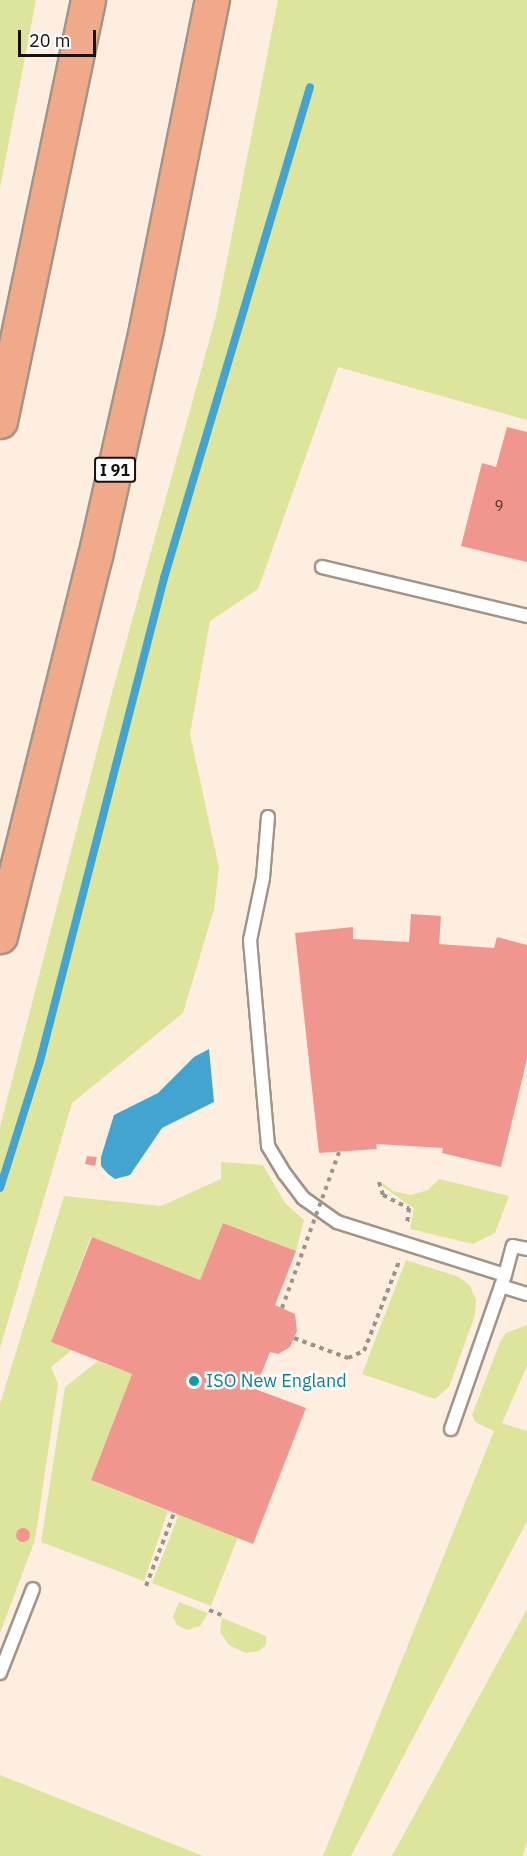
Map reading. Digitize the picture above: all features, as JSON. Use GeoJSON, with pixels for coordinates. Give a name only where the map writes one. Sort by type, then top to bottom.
{"type":"FeatureCollection","features":[{"type":"Feature","properties":{"kind":"highway"},"geometry":{"type":"LineString","coordinates":[[0,421],[88,0]]}},
{"type":"Feature","properties":{"kind":"highway","name":"I 91"},"geometry":{"type":"LineString","coordinates":[[0,936],[95,556],[147,329],[212,0]]}},
{"type":"Feature","properties":{"kind":"lane"},"geometry":{"type":"LineString","coordinates":[[322,567],[527,616]]}},
{"type":"Feature","properties":{"kind":"lane"},"geometry":{"type":"LineString","coordinates":[[268,817],[263,878],[250,940],[268,1146],[303,1198],[337,1222],[503,1281],[527,1294]]}},
{"type":"Feature","properties":{"kind":"lane"},"geometry":{"type":"LineString","coordinates":[[451,1429],[513,1246],[527,1250]]}},
{"type":"Feature","properties":{"kind":"lane"},"geometry":{"type":"LineString","coordinates":[[0,1673],[33,1589]]}},
{"type":"Feature","properties":{"kind":"path"},"geometry":{"type":"LineString","coordinates":[[282,1308],[339,1152]]}},
{"type":"Feature","properties":{"kind":"path"},"geometry":{"type":"LineString","coordinates":[[379,1182],[383,1195],[409,1208],[406,1228]]}},
{"type":"Feature","properties":{"kind":"path"},"geometry":{"type":"LineString","coordinates":[[294,1338],[348,1358],[364,1351],[400,1258]]}},
{"type":"Feature","properties":{"kind":"path"},"geometry":{"type":"LineString","coordinates":[[146,1586],[174,1513]]}},
{"type":"Feature","properties":{"kind":"path"},"geometry":{"type":"LineString","coordinates":[[209,1610],[224,1616]]}},
{"type":"Feature","properties":{"kind":"green space"},"geometry":{"type":"Polygon","coordinates":[[[0,0],[36,0],[0,188],[0,0]]]}},
{"type":"Feature","properties":{"kind":"green space"},"geometry":{"type":"Polygon","coordinates":[[[278,0],[527,0],[527,420],[338,367],[258,589],[210,621],[190,734],[219,868],[214,909],[183,1013],[72,1103],[0,1348],[0,1127],[112,693],[216,316],[278,0]]]}},
{"type":"Feature","properties":{"kind":"green space"},"geometry":{"type":"Polygon","coordinates":[[[221,1162],[263,1165],[285,1203],[304,1220],[296,1251],[223,1223],[200,1280],[91,1237],[51,1342],[72,1350],[51,1367],[58,1384],[35,1540],[0,1633],[0,1404],[64,1196],[161,1206],[221,1179],[221,1162]]]}},
{"type":"Feature","properties":{"kind":"green space"},"geometry":{"type":"Polygon","coordinates":[[[439,1179],[509,1196],[495,1233],[473,1244],[410,1229],[414,1208],[383,1187],[383,1183],[393,1191],[411,1195],[428,1190],[439,1179]]]}},
{"type":"Feature","properties":{"kind":"green space"},"geometry":{"type":"Polygon","coordinates":[[[406,1260],[459,1277],[470,1286],[476,1300],[475,1315],[449,1387],[435,1399],[362,1374],[406,1260]]]}},
{"type":"Feature","properties":{"kind":"green space"},"geometry":{"type":"Polygon","coordinates":[[[527,1325],[527,1366],[502,1423],[527,1431],[527,1521],[351,1856],[323,1856],[494,1431],[475,1422],[472,1415],[500,1342],[506,1333],[527,1325]]]}},
{"type":"Feature","properties":{"kind":"green space"},"geometry":{"type":"Polygon","coordinates":[[[98,1361],[132,1374],[91,1480],[168,1511],[144,1581],[41,1542],[65,1387],[98,1361]]]}},
{"type":"Feature","properties":{"kind":"green space"},"geometry":{"type":"Polygon","coordinates":[[[179,1514],[238,1537],[211,1606],[152,1583],[179,1514]]]}},
{"type":"Feature","properties":{"kind":"green space"},"geometry":{"type":"Polygon","coordinates":[[[179,1602],[208,1613],[200,1626],[187,1630],[177,1625],[173,1617],[179,1602]]]}},
{"type":"Feature","properties":{"kind":"green space"},"geometry":{"type":"Polygon","coordinates":[[[527,1609],[527,1841],[523,1856],[392,1856],[527,1609]]]}},
{"type":"Feature","properties":{"kind":"green space"},"geometry":{"type":"Polygon","coordinates":[[[222,1618],[266,1636],[266,1645],[259,1651],[246,1653],[229,1645],[220,1632],[222,1618]]]}},
{"type":"Feature","properties":{"kind":"green space"},"geometry":{"type":"Polygon","coordinates":[[[0,1775],[203,1856],[0,1856],[0,1775]]]}},
{"type":"Feature","properties":{"kind":"water"},"geometry":{"type":"Polygon","coordinates":[[[209,1049],[214,1102],[162,1128],[130,1175],[115,1179],[108,1174],[101,1166],[101,1157],[114,1115],[158,1093],[194,1057],[209,1049]]]}},
{"type":"Feature","properties":{"kind":"building"},"geometry":{"type":"Polygon","coordinates":[[[507,427],[527,432],[527,562],[461,546],[482,463],[496,467],[507,427]]]}},
{"type":"Feature","properties":{"kind":"building"},"geometry":{"type":"Polygon","coordinates":[[[411,914],[441,916],[439,944],[494,948],[497,937],[527,945],[527,1059],[501,1167],[442,1153],[443,1148],[376,1144],[377,1149],[319,1153],[295,933],[353,927],[353,939],[409,942],[411,914]]]}},
{"type":"Feature","properties":{"kind":"building"},"geometry":{"type":"Polygon","coordinates":[[[87,1156],[97,1157],[95,1166],[85,1164],[87,1156]]]}},
{"type":"Feature","properties":{"kind":"building","name":"ISO New England"},"geometry":{"type":"Polygon","coordinates":[[[223,1223],[296,1251],[275,1305],[295,1314],[297,1331],[290,1347],[278,1354],[270,1352],[255,1389],[306,1408],[253,1544],[91,1480],[132,1374],[51,1342],[92,1237],[200,1280],[223,1223]]]}},
{"type":"Feature","properties":{"kind":"building"},"geometry":{"type":"Polygon","coordinates":[[[20,1528],[26,1528],[30,1535],[26,1542],[20,1542],[16,1538],[16,1532],[20,1528]]]}},
{"type":"Feature","properties":{"kind":"waterway"},"geometry":{"type":"LineString","coordinates":[[0,1188],[40,1061],[164,578],[310,87]]}},
{"type":"Feature","properties":{"kind":"place","name":"ISO New England"},"geometry":{"type":"Point","coordinates":[194,1381]}}]}
